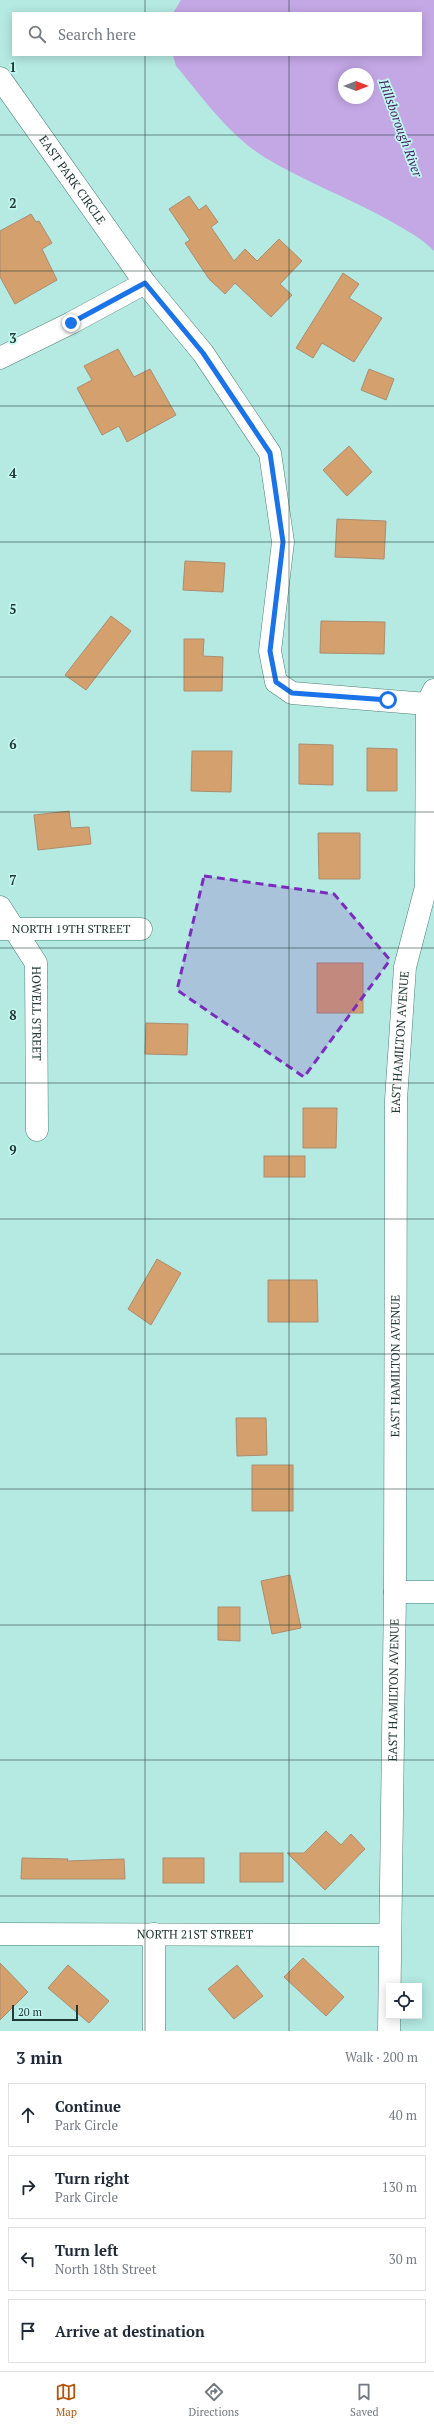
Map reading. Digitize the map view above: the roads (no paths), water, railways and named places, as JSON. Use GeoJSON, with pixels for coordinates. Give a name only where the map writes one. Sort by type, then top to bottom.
{"type":"FeatureCollection","features":[{"type":"Feature","properties":{"kind":"street","name":"EAST PARK CIRCLE"},"geometry":{"type":"LineString","coordinates":[[0,78],[145,283],[203,353],[270,453],[283,542],[270,651],[276,682],[292,693],[388,700],[431,697]]}},
{"type":"Feature","properties":{"kind":"street"},"geometry":{"type":"LineString","coordinates":[[0,358],[71,323],[145,283]]}},
{"type":"Feature","properties":{"kind":"street","name":"EAST HAMILTON AVENUE"},"geometry":{"type":"LineString","coordinates":[[389,2031],[389,1935],[396,1592],[396,1100],[405,967],[426,886],[431,697]]}},
{"type":"Feature","properties":{"kind":"street","name":"HOWELL STREET"},"geometry":{"type":"LineString","coordinates":[[0,907],[7,929],[36,963],[37,1130]]}},
{"type":"Feature","properties":{"kind":"street","name":"NORTH 19TH STREET"},"geometry":{"type":"LineString","coordinates":[[7,929],[141,929]]}},
{"type":"Feature","properties":{"kind":"street"},"geometry":{"type":"LineString","coordinates":[[396,1592],[434,1592]]}},
{"type":"Feature","properties":{"kind":"street","name":"NORTH 21ST STREET"},"geometry":{"type":"LineString","coordinates":[[0,1934],[389,1935]]}},
{"type":"Feature","properties":{"kind":"street"},"geometry":{"type":"LineString","coordinates":[[154,1934],[154,2031]]}},
{"type":"Feature","properties":{"kind":"water","name":"Hillsborough River"},"geometry":{"type":"Polygon","coordinates":[[[181,0],[434,0],[434,251],[419,238],[392,222],[264,157],[227,127],[176,66],[173,56],[422,56],[422,12],[174,12],[181,0]]]}}]}
